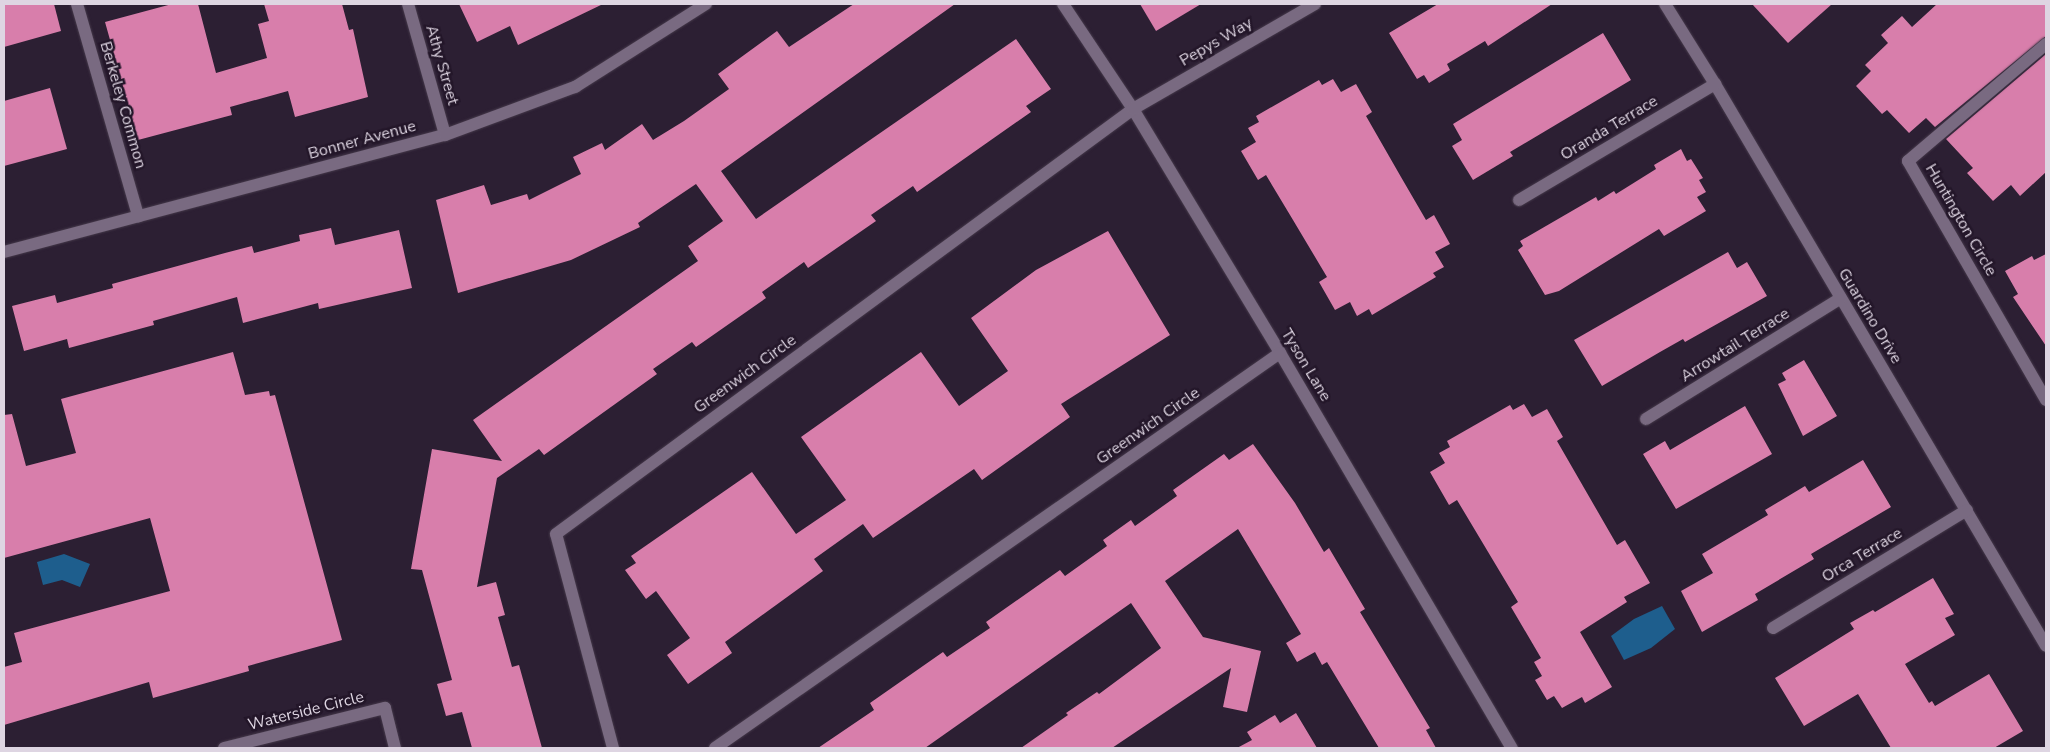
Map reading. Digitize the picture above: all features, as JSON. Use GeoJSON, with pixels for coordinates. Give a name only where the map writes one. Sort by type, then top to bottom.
{"type":"FeatureCollection","features":[{"type":"Feature","properties":{"kind":"street","name":"Berkeley Common"},"geometry":{"type":"LineString","coordinates":[[77,4],[138,216]]}},
{"type":"Feature","properties":{"kind":"street","name":"Athy Street"},"geometry":{"type":"LineString","coordinates":[[408,4],[445,135]]}},
{"type":"Feature","properties":{"kind":"street","name":"Bonner Avenue"},"geometry":{"type":"LineString","coordinates":[[4,252],[445,135],[575,87],[706,4]]}},
{"type":"Feature","properties":{"kind":"street","name":"Tyson Lane"},"geometry":{"type":"LineString","coordinates":[[1063,4],[1133,109],[1280,353],[1512,748]]}},
{"type":"Feature","properties":{"kind":"street","name":"Pepys Way"},"geometry":{"type":"LineString","coordinates":[[1133,109],[1315,4]]}},
{"type":"Feature","properties":{"kind":"street","name":"Guardino Drive"},"geometry":{"type":"LineString","coordinates":[[1669,5],[2046,646]]}},
{"type":"Feature","properties":{"kind":"street","name":"Huntington Circle"},"geometry":{"type":"LineString","coordinates":[[2046,44],[1908,161],[2046,400]]}},
{"type":"Feature","properties":{"kind":"street","name":"Oranda Terrace"},"geometry":{"type":"LineString","coordinates":[[1519,200],[1715,84]]}},
{"type":"Feature","properties":{"kind":"street","name":"Greenwich Circle"},"geometry":{"type":"LineString","coordinates":[[613,748],[556,534],[1133,109]]}},
{"type":"Feature","properties":{"kind":"street","name":"Arrowtail Terrace"},"geometry":{"type":"LineString","coordinates":[[1646,419],[1841,298]]}},
{"type":"Feature","properties":{"kind":"street","name":"Greenwich Circle"},"geometry":{"type":"LineString","coordinates":[[714,748],[1280,353]]}},
{"type":"Feature","properties":{"kind":"street","name":"Orca Terrace"},"geometry":{"type":"LineString","coordinates":[[1772,628],[1967,510]]}},
{"type":"Feature","properties":{"kind":"street","name":"Waterside Circle"},"geometry":{"type":"LineString","coordinates":[[224,748],[385,708],[395,748]]}},
{"type":"Feature","properties":{"kind":"water"},"geometry":{"type":"Polygon","coordinates":[[[64,554],[90,564],[80,587],[62,580],[43,585],[37,562],[64,554]]]}},
{"type":"Feature","properties":{"kind":"water"},"geometry":{"type":"Polygon","coordinates":[[[1662,606],[1675,629],[1651,648],[1624,660],[1611,636],[1634,619],[1662,606]]]}},
{"type":"Feature","properties":{"kind":"building"},"geometry":{"type":"Polygon","coordinates":[[[4,4],[54,4],[61,31],[4,47],[4,4]]]}},
{"type":"Feature","properties":{"kind":"building"},"geometry":{"type":"Polygon","coordinates":[[[172,4],[198,4],[216,73],[267,58],[258,24],[269,21],[264,4],[342,4],[349,30],[353,29],[368,97],[295,117],[288,91],[230,107],[232,115],[138,140],[105,22],[172,4]]]}},
{"type":"Feature","properties":{"kind":"building"},"geometry":{"type":"Polygon","coordinates":[[[459,4],[603,4],[518,45],[510,26],[477,42],[459,4]]]}},
{"type":"Feature","properties":{"kind":"building"},"geometry":{"type":"Polygon","coordinates":[[[854,4],[955,4],[721,171],[756,219],[1016,39],[1051,89],[1026,106],[1031,112],[917,192],[913,186],[871,215],[876,221],[808,268],[804,262],[762,292],[766,298],[696,347],[692,342],[653,369],[657,374],[544,455],[539,449],[497,478],[477,587],[496,582],[505,615],[498,617],[512,667],[519,665],[542,748],[472,748],[462,712],[446,716],[437,684],[452,680],[422,570],[411,569],[432,449],[502,461],[473,420],[698,261],[688,246],[723,221],[696,184],[638,223],[640,227],[571,260],[458,293],[436,200],[484,185],[491,205],[527,194],[529,200],[581,174],[573,157],[602,143],[605,150],[642,124],[653,140],[684,121],[729,89],[718,74],[777,31],[789,47],[854,4]]]}},
{"type":"Feature","properties":{"kind":"building"},"geometry":{"type":"Polygon","coordinates":[[[1140,4],[1201,4],[1156,31],[1140,4]]]}},
{"type":"Feature","properties":{"kind":"building"},"geometry":{"type":"Polygon","coordinates":[[[1438,4],[1552,4],[1488,46],[1485,41],[1447,64],[1450,70],[1429,83],[1424,75],[1417,79],[1389,33],[1438,4]]]}},
{"type":"Feature","properties":{"kind":"building"},"geometry":{"type":"Polygon","coordinates":[[[1752,4],[1832,4],[1788,43],[1752,4]]]}},
{"type":"Feature","properties":{"kind":"building"},"geometry":{"type":"Polygon","coordinates":[[[1937,4],[2046,4],[2046,36],[1935,127],[1926,118],[1909,133],[1887,110],[1882,114],[1856,86],[1871,71],[1865,65],[1888,43],[1881,35],[1902,16],[1912,27],[1937,4]]]}},
{"type":"Feature","properties":{"kind":"building"},"geometry":{"type":"Polygon","coordinates":[[[1603,33],[1631,80],[1510,152],[1513,156],[1473,180],[1452,146],[1462,140],[1453,124],[1603,33]]]}},
{"type":"Feature","properties":{"kind":"building"},"geometry":{"type":"Polygon","coordinates":[[[2046,54],[2046,172],[2020,196],[2011,185],[1993,201],[1967,173],[1973,168],[1946,139],[2046,54]]]}},
{"type":"Feature","properties":{"kind":"building"},"geometry":{"type":"Polygon","coordinates":[[[1333,79],[1341,92],[1356,84],[1372,112],[1366,116],[1426,220],[1434,215],[1450,244],[1435,252],[1444,267],[1433,273],[1436,277],[1372,315],[1369,309],[1357,316],[1350,302],[1335,310],[1319,282],[1327,277],[1266,175],[1258,180],[1241,151],[1256,142],[1248,128],[1259,122],[1256,116],[1319,80],[1322,85],[1333,79]]]}},
{"type":"Feature","properties":{"kind":"building"},"geometry":{"type":"Polygon","coordinates":[[[50,88],[67,149],[4,166],[4,101],[50,88]]]}},
{"type":"Feature","properties":{"kind":"building"},"geometry":{"type":"Polygon","coordinates":[[[1681,149],[1687,161],[1691,159],[1703,178],[1699,180],[1706,192],[1697,197],[1706,211],[1664,236],[1659,229],[1559,291],[1545,295],[1518,250],[1523,246],[1520,241],[1596,197],[1598,201],[1614,191],[1616,194],[1656,169],[1654,165],[1681,149]]]}},
{"type":"Feature","properties":{"kind":"building"},"geometry":{"type":"Polygon","coordinates":[[[331,228],[335,245],[399,230],[412,288],[319,309],[318,303],[243,323],[237,297],[153,321],[154,325],[69,348],[67,339],[24,351],[12,306],[55,295],[57,303],[113,288],[112,284],[252,246],[254,253],[300,241],[299,235],[331,228]]]}},
{"type":"Feature","properties":{"kind":"building"},"geometry":{"type":"Polygon","coordinates":[[[1108,231],[1170,335],[1061,404],[1070,417],[982,480],[974,469],[873,538],[863,524],[814,559],[823,571],[725,642],[732,653],[688,684],[667,655],[690,638],[656,591],[646,599],[625,570],[636,563],[631,556],[752,472],[796,534],[846,500],[801,437],[921,352],[959,406],[1008,371],[971,318],[1036,270],[1108,231]]]}},
{"type":"Feature","properties":{"kind":"building"},"geometry":{"type":"Polygon","coordinates":[[[1728,252],[1737,268],[1747,262],[1767,296],[1685,342],[1683,339],[1602,386],[1574,340],[1728,252]]]}},
{"type":"Feature","properties":{"kind":"building"},"geometry":{"type":"Polygon","coordinates":[[[2046,254],[2046,346],[2013,297],[2018,294],[2005,271],[2032,256],[2034,260],[2046,254]]]}},
{"type":"Feature","properties":{"kind":"building"},"geometry":{"type":"Polygon","coordinates":[[[233,352],[245,395],[269,391],[270,396],[275,395],[342,640],[248,666],[249,671],[153,698],[149,682],[4,725],[4,667],[22,662],[14,633],[170,591],[150,518],[4,558],[4,415],[12,414],[26,466],[76,453],[61,399],[233,352]]]}},
{"type":"Feature","properties":{"kind":"building"},"geometry":{"type":"Polygon","coordinates":[[[1804,360],[1837,416],[1803,436],[1778,384],[1786,380],[1782,373],[1804,360]]]}},
{"type":"Feature","properties":{"kind":"building"},"geometry":{"type":"Polygon","coordinates":[[[1524,404],[1532,417],[1547,409],[1563,437],[1557,441],[1617,545],[1625,540],[1650,583],[1624,597],[1627,602],[1580,632],[1612,687],[1585,703],[1582,697],[1562,708],[1554,696],[1547,700],[1535,680],[1542,676],[1534,662],[1541,658],[1511,607],[1518,602],[1457,500],[1449,505],[1430,472],[1445,463],[1439,453],[1450,447],[1447,441],[1510,405],[1513,410],[1524,404]]]}},
{"type":"Feature","properties":{"kind":"building"},"geometry":{"type":"Polygon","coordinates":[[[1745,406],[1772,454],[1676,509],[1643,454],[1665,441],[1670,450],[1745,406]]]}},
{"type":"Feature","properties":{"kind":"building"},"geometry":{"type":"Polygon","coordinates":[[[1253,444],[1295,503],[1324,552],[1329,548],[1365,609],[1360,612],[1430,728],[1426,730],[1436,748],[1379,748],[1327,662],[1322,665],[1315,652],[1297,662],[1286,643],[1301,634],[1238,529],[1165,581],[1203,637],[1261,651],[1247,712],[1223,707],[1231,668],[1112,748],[1021,748],[1068,715],[1066,713],[1097,692],[1099,694],[1161,648],[1131,603],[925,748],[818,748],[874,710],[870,703],[943,652],[947,657],[990,628],[986,622],[1060,570],[1065,576],[1107,546],[1103,540],[1131,520],[1135,526],[1177,496],[1173,490],[1224,454],[1229,460],[1253,444]]]}},
{"type":"Feature","properties":{"kind":"building"},"geometry":{"type":"Polygon","coordinates":[[[1863,460],[1891,507],[1811,554],[1814,559],[1755,594],[1758,600],[1702,632],[1681,591],[1713,573],[1702,554],[1768,515],[1765,510],[1805,486],[1809,492],[1863,460]]]}},
{"type":"Feature","properties":{"kind":"building"},"geometry":{"type":"Polygon","coordinates":[[[1933,578],[1954,614],[1945,618],[1955,635],[1905,664],[1929,703],[1932,701],[1935,706],[1989,674],[2023,731],[1994,748],[1891,748],[1858,694],[1804,726],[1775,678],[1854,629],[1850,623],[1873,610],[1875,612],[1933,578]]]}},
{"type":"Feature","properties":{"kind":"building"},"geometry":{"type":"Polygon","coordinates":[[[1296,713],[1317,748],[1237,748],[1252,740],[1247,732],[1275,715],[1280,723],[1296,713]]]}}]}
